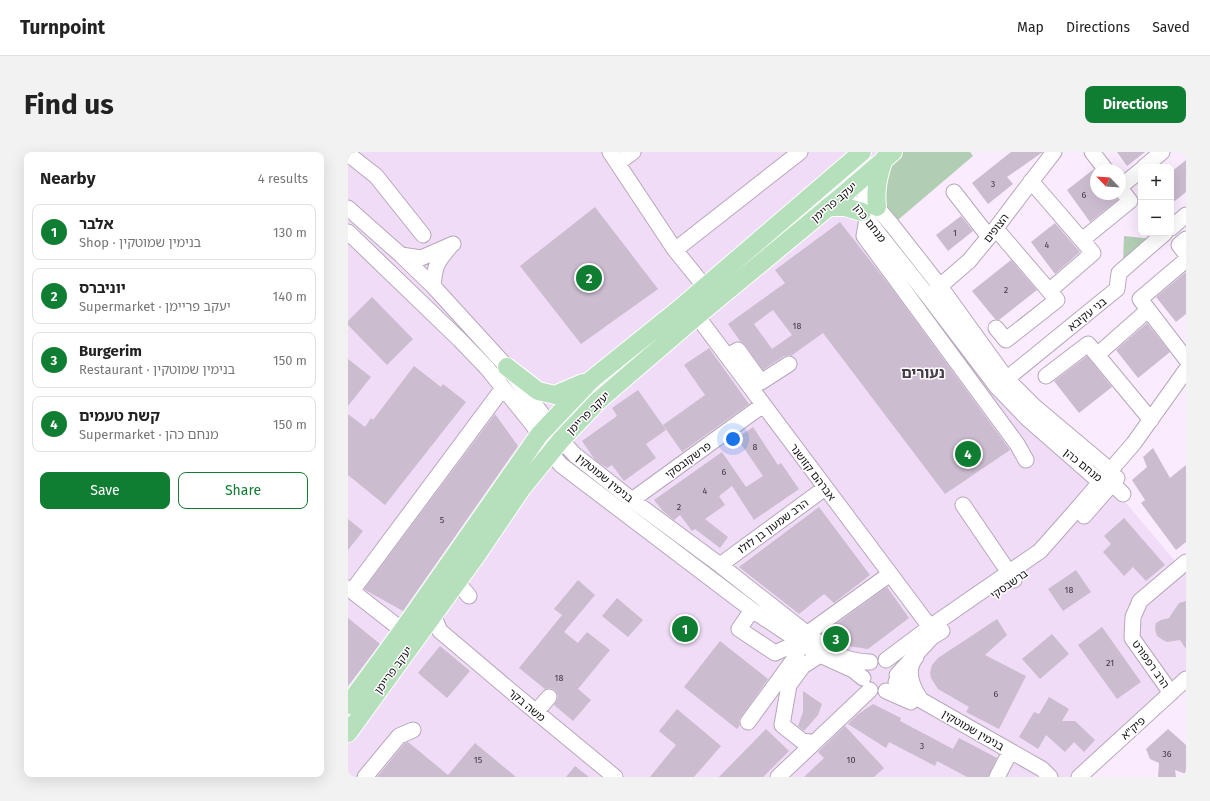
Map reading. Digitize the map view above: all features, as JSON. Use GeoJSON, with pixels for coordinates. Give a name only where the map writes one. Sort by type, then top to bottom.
{"type":"FeatureCollection","features":[{"type":"Feature","properties":{"kind":"main road","name":"יעקב פריימן"},"geometry":{"type":"LineString","coordinates":[[348,733],[544,429],[591,380],[705,287],[862,152]]}},
{"type":"Feature","properties":{"kind":"main road","name":"יעקב פריימן"},"geometry":{"type":"LineString","coordinates":[[348,705],[413,634],[437,623],[455,584],[522,488],[555,446],[598,401],[888,156]]}},
{"type":"Feature","properties":{"kind":"main road"},"geometry":{"type":"LineString","coordinates":[[828,207],[845,206],[868,213],[876,185],[888,156]]}},
{"type":"Feature","properties":{"kind":"main road"},"geometry":{"type":"LineString","coordinates":[[507,367],[538,391],[555,395],[591,380]]}},
{"type":"Feature","properties":{"kind":"street"},"geometry":{"type":"LineString","coordinates":[[633,152],[614,158],[675,250],[705,287]]}},
{"type":"Feature","properties":{"kind":"street"},"geometry":{"type":"LineString","coordinates":[[675,250],[800,152]]}},
{"type":"Feature","properties":{"kind":"street"},"geometry":{"type":"LineString","coordinates":[[1092,152],[1101,164]]}},
{"type":"Feature","properties":{"kind":"street"},"geometry":{"type":"LineString","coordinates":[[1148,164],[1162,152]]}},
{"type":"Feature","properties":{"kind":"street","name":"הצופים"},"geometry":{"type":"LineString","coordinates":[[928,296],[969,261],[993,233],[1052,153]]}},
{"type":"Feature","properties":{"kind":"street"},"geometry":{"type":"LineString","coordinates":[[351,156],[376,176],[424,235]]}},
{"type":"Feature","properties":{"kind":"street","name":"מנחם כהן"},"geometry":{"type":"LineString","coordinates":[[839,171],[928,296],[1002,383]]}},
{"type":"Feature","properties":{"kind":"street"},"geometry":{"type":"LineString","coordinates":[[1126,182],[1138,172]]}},
{"type":"Feature","properties":{"kind":"street"},"geometry":{"type":"LineString","coordinates":[[1031,181],[1093,253],[1050,291]]}},
{"type":"Feature","properties":{"kind":"street"},"geometry":{"type":"LineString","coordinates":[[954,192],[1057,300],[1006,340],[996,328]]}},
{"type":"Feature","properties":{"kind":"street"},"geometry":{"type":"LineString","coordinates":[[1082,240],[1130,201],[1126,195]]}},
{"type":"Feature","properties":{"kind":"street","name":"בנימין שמוטקין"},"geometry":{"type":"LineString","coordinates":[[348,208],[401,255],[433,286],[507,367],[555,446],[561,465],[752,610],[803,638],[842,657],[861,662],[870,662]]}},
{"type":"Feature","properties":{"kind":"street"},"geometry":{"type":"LineString","coordinates":[[868,213],[864,236],[1017,444],[1026,460]]}},
{"type":"Feature","properties":{"kind":"street","name":"מנחם כהן"},"geometry":{"type":"LineString","coordinates":[[868,213],[939,286],[1002,383],[1028,419],[1112,482]]}},
{"type":"Feature","properties":{"kind":"street"},"geometry":{"type":"LineString","coordinates":[[1174,225],[1186,214]]}},
{"type":"Feature","properties":{"kind":"street","name":"בנימין שמוטקין"},"geometry":{"type":"LineString","coordinates":[[348,232],[487,368],[532,425],[544,429]]}},
{"type":"Feature","properties":{"kind":"street","name":"בני עקיבא"},"geometry":{"type":"LineString","coordinates":[[1002,383],[1117,289],[1119,273],[1162,236]]}},
{"type":"Feature","properties":{"kind":"street"},"geometry":{"type":"LineString","coordinates":[[1186,239],[1179,245],[1186,254]]}},
{"type":"Feature","properties":{"kind":"street"},"geometry":{"type":"LineString","coordinates":[[401,255],[421,258],[453,244],[438,261],[435,269],[433,286]]}},
{"type":"Feature","properties":{"kind":"street"},"geometry":{"type":"LineString","coordinates":[[1186,260],[1140,299],[1186,359]]}},
{"type":"Feature","properties":{"kind":"street"},"geometry":{"type":"LineString","coordinates":[[1097,355],[1148,310]]}},
{"type":"Feature","properties":{"kind":"street","name":"אברהם קזושנר"},"geometry":{"type":"LineString","coordinates":[[697,316],[890,574],[931,632]]}},
{"type":"Feature","properties":{"kind":"street"},"geometry":{"type":"LineString","coordinates":[[1046,376],[1088,344],[1149,422]]}},
{"type":"Feature","properties":{"kind":"street"},"geometry":{"type":"LineString","coordinates":[[727,356],[738,350],[760,382],[789,364]]}},
{"type":"Feature","properties":{"kind":"street","name":"ברשבסקי"},"geometry":{"type":"LineString","coordinates":[[886,660],[931,632],[1012,576],[1112,482],[1127,465],[1149,422],[1186,370]]}},
{"type":"Feature","properties":{"kind":"street"},"geometry":{"type":"LineString","coordinates":[[349,587],[503,388]]}},
{"type":"Feature","properties":{"kind":"street","name":"פרשקובסקי"},"geometry":{"type":"LineString","coordinates":[[632,500],[763,405]]}},
{"type":"Feature","properties":{"kind":"street","name":"בנימין שמוטקין"},"geometry":{"type":"LineString","coordinates":[[555,446],[575,455],[632,500],[720,565],[803,638],[820,655],[854,670],[866,684]]}},
{"type":"Feature","properties":{"kind":"street","name":"הרב שמעון בן לולו"},"geometry":{"type":"LineString","coordinates":[[720,565],[825,488]]}},
{"type":"Feature","properties":{"kind":"street"},"geometry":{"type":"LineString","coordinates":[[963,505],[1012,576]]}},
{"type":"Feature","properties":{"kind":"street"},"geometry":{"type":"LineString","coordinates":[[349,587],[363,562]]}},
{"type":"Feature","properties":{"kind":"street","name":"הרב רפפורט"},"geometry":{"type":"LineString","coordinates":[[1171,693],[1132,638],[1133,617],[1140,601],[1186,562]]}},
{"type":"Feature","properties":{"kind":"street"},"geometry":{"type":"LineString","coordinates":[[752,610],[739,629],[775,653],[803,638],[890,574]]}},
{"type":"Feature","properties":{"kind":"street"},"geometry":{"type":"LineString","coordinates":[[349,587],[413,634]]}},
{"type":"Feature","properties":{"kind":"street","name":"משה בקר"},"geometry":{"type":"LineString","coordinates":[[437,623],[536,712],[615,777]]}},
{"type":"Feature","properties":{"kind":"street"},"geometry":{"type":"LineString","coordinates":[[921,700],[914,690],[910,674],[914,660],[931,632]]}},
{"type":"Feature","properties":{"kind":"street","name":"ברשבסקי"},"geometry":{"type":"LineString","coordinates":[[893,683],[931,632]]}},
{"type":"Feature","properties":{"kind":"street"},"geometry":{"type":"LineString","coordinates":[[748,722],[797,655],[803,638]]}},
{"type":"Feature","properties":{"kind":"street"},"geometry":{"type":"LineString","coordinates":[[814,743],[801,740],[782,724],[789,685],[803,666],[820,655]]}},
{"type":"Feature","properties":{"kind":"street"},"geometry":{"type":"LineString","coordinates":[[878,659],[886,660],[895,667],[893,683],[878,693],[866,684],[864,669],[870,662],[878,659]]}},
{"type":"Feature","properties":{"kind":"street","name":"פיק\"א"},"geometry":{"type":"LineString","coordinates":[[1079,777],[1186,679]]}},
{"type":"Feature","properties":{"kind":"street","name":"בנימין שמוטקין"},"geometry":{"type":"LineString","coordinates":[[893,683],[1042,769],[1050,777]]}},
{"type":"Feature","properties":{"kind":"street","name":"בנימין שמוטקין"},"geometry":{"type":"LineString","coordinates":[[893,683],[919,705],[1042,777]]}},
{"type":"Feature","properties":{"kind":"street"},"geometry":{"type":"LineString","coordinates":[[778,777],[814,743],[866,684]]}},
{"type":"Feature","properties":{"kind":"street"},"geometry":{"type":"LineString","coordinates":[[536,712],[549,697]]}},
{"type":"Feature","properties":{"kind":"street"},"geometry":{"type":"LineString","coordinates":[[365,777],[399,736],[413,730]]}},
{"type":"Feature","properties":{"kind":"street"},"geometry":{"type":"LineString","coordinates":[[999,776],[1008,756]]}},
{"type":"Feature","properties":{"kind":"shaded area"},"geometry":{"type":"Polygon","coordinates":[[[348,152],[878,152],[846,181],[1002,382],[1104,477],[1180,567],[1186,571],[1186,678],[1075,777],[348,777],[348,152]]]}},
{"type":"Feature","properties":{"kind":"green space"},"geometry":{"type":"Polygon","coordinates":[[[893,152],[970,152],[973,156],[892,225],[856,183],[893,152]]]}},
{"type":"Feature","properties":{"kind":"green space"},"geometry":{"type":"Polygon","coordinates":[[[1124,236],[1152,239],[1123,264],[1124,236]]]}},
{"type":"Feature","properties":{"kind":"building"},"geometry":{"type":"Polygon","coordinates":[[[1011,152],[1043,152],[1007,177],[1013,184],[988,204],[972,183],[1011,152]]]}},
{"type":"Feature","properties":{"kind":"building"},"geometry":{"type":"Polygon","coordinates":[[[1117,152],[1145,152],[1127,166],[1117,152]]]}},
{"type":"Feature","properties":{"kind":"building"},"geometry":{"type":"Polygon","coordinates":[[[1186,160],[1186,192],[1174,202],[1174,200],[1174,170],[1186,160]]]}},
{"type":"Feature","properties":{"kind":"building"},"geometry":{"type":"Polygon","coordinates":[[[1090,172],[1090,200],[1118,200],[1090,222],[1067,190],[1090,172]]]}},
{"type":"Feature","properties":{"kind":"building"},"geometry":{"type":"Polygon","coordinates":[[[595,207],[658,289],[581,344],[520,266],[595,207]]]}},
{"type":"Feature","properties":{"kind":"building"},"geometry":{"type":"Polygon","coordinates":[[[961,216],[973,231],[948,251],[936,235],[961,216]]]}},
{"type":"Feature","properties":{"kind":"building"},"geometry":{"type":"Polygon","coordinates":[[[840,222],[890,286],[1010,450],[945,494],[823,333],[791,356],[784,356],[763,370],[728,324],[785,283],[775,270],[840,222]],[[773,310],[754,324],[772,349],[792,335],[773,310]]]}},
{"type":"Feature","properties":{"kind":"building"},"geometry":{"type":"Polygon","coordinates":[[[1055,223],[1080,252],[1055,274],[1031,242],[1055,223]]]}},
{"type":"Feature","properties":{"kind":"building"},"geometry":{"type":"Polygon","coordinates":[[[1011,260],[1037,290],[999,320],[995,319],[972,291],[1011,260]]]}},
{"type":"Feature","properties":{"kind":"building"},"geometry":{"type":"Polygon","coordinates":[[[1186,272],[1186,314],[1176,322],[1156,297],[1186,272]]]}},
{"type":"Feature","properties":{"kind":"building"},"geometry":{"type":"Polygon","coordinates":[[[372,297],[413,339],[387,365],[348,325],[348,321],[372,297]]]}},
{"type":"Feature","properties":{"kind":"building"},"geometry":{"type":"Polygon","coordinates":[[[1147,323],[1170,352],[1138,378],[1116,350],[1147,323]]]}},
{"type":"Feature","properties":{"kind":"building"},"geometry":{"type":"Polygon","coordinates":[[[709,348],[749,404],[682,452],[663,425],[705,395],[684,365],[709,348]]]}},
{"type":"Feature","properties":{"kind":"building"},"geometry":{"type":"Polygon","coordinates":[[[1087,356],[1112,387],[1079,413],[1054,381],[1087,356]]]}},
{"type":"Feature","properties":{"kind":"building"},"geometry":{"type":"Polygon","coordinates":[[[348,359],[371,377],[348,406],[348,359]]]}},
{"type":"Feature","properties":{"kind":"building"},"geometry":{"type":"Polygon","coordinates":[[[414,366],[441,387],[443,384],[466,402],[385,505],[348,475],[348,414],[365,427],[371,418],[373,420],[414,366]]]}},
{"type":"Feature","properties":{"kind":"building"},"geometry":{"type":"Polygon","coordinates":[[[638,390],[666,430],[646,444],[656,458],[624,481],[612,465],[607,468],[595,460],[582,441],[617,416],[612,408],[638,390]]]}},
{"type":"Feature","properties":{"kind":"building"},"geometry":{"type":"Polygon","coordinates":[[[495,414],[518,446],[403,611],[364,589],[495,414]]]}},
{"type":"Feature","properties":{"kind":"building"},"geometry":{"type":"Polygon","coordinates":[[[753,427],[778,465],[781,463],[799,489],[754,520],[732,486],[719,496],[725,505],[705,519],[728,537],[720,548],[695,529],[692,531],[680,515],[674,520],[663,511],[654,500],[722,452],[746,487],[763,476],[737,438],[753,427]]]}},
{"type":"Feature","properties":{"kind":"building"},"geometry":{"type":"Polygon","coordinates":[[[1153,448],[1170,478],[1186,465],[1186,542],[1176,550],[1141,503],[1145,500],[1132,480],[1147,467],[1143,457],[1153,448]]]}},
{"type":"Feature","properties":{"kind":"building"},"geometry":{"type":"Polygon","coordinates":[[[819,507],[870,575],[834,603],[824,594],[799,614],[739,567],[819,507]]]}},
{"type":"Feature","properties":{"kind":"building"},"geometry":{"type":"Polygon","coordinates":[[[1124,518],[1165,565],[1146,581],[1133,567],[1124,576],[1103,552],[1111,544],[1104,536],[1124,518]]]}},
{"type":"Feature","properties":{"kind":"building"},"geometry":{"type":"Polygon","coordinates":[[[348,519],[363,531],[348,550],[348,519]]]}},
{"type":"Feature","properties":{"kind":"building"},"geometry":{"type":"Polygon","coordinates":[[[1076,570],[1091,592],[1063,611],[1048,589],[1076,570]]]}},
{"type":"Feature","properties":{"kind":"building"},"geometry":{"type":"Polygon","coordinates":[[[578,580],[595,595],[564,632],[578,643],[587,632],[610,650],[578,689],[591,700],[573,721],[554,705],[558,698],[555,690],[550,688],[545,689],[519,668],[562,615],[554,609],[578,580]]]}},
{"type":"Feature","properties":{"kind":"building"},"geometry":{"type":"Polygon","coordinates":[[[887,587],[909,618],[868,649],[835,644],[825,632],[887,587]]]}},
{"type":"Feature","properties":{"kind":"building"},"geometry":{"type":"Polygon","coordinates":[[[617,598],[643,620],[628,637],[602,616],[617,598]]]}},
{"type":"Feature","properties":{"kind":"building"},"geometry":{"type":"Polygon","coordinates":[[[1186,601],[1186,649],[1180,640],[1167,642],[1163,640],[1157,636],[1155,629],[1156,623],[1169,618],[1179,603],[1186,601]]]}},
{"type":"Feature","properties":{"kind":"building"},"geometry":{"type":"Polygon","coordinates":[[[348,618],[380,644],[348,686],[348,618]]]}},
{"type":"Feature","properties":{"kind":"building"},"geometry":{"type":"Polygon","coordinates":[[[997,619],[1007,635],[985,655],[1026,676],[999,729],[966,712],[969,707],[938,689],[931,678],[930,673],[932,665],[938,658],[997,619]]]}},
{"type":"Feature","properties":{"kind":"building"},"geometry":{"type":"Polygon","coordinates":[[[1102,627],[1141,682],[1117,699],[1078,645],[1102,627]]]}},
{"type":"Feature","properties":{"kind":"building"},"geometry":{"type":"Polygon","coordinates":[[[1052,634],[1069,654],[1040,679],[1022,659],[1052,634]]]}},
{"type":"Feature","properties":{"kind":"building"},"geometry":{"type":"Polygon","coordinates":[[[720,641],[768,679],[741,717],[739,721],[740,725],[737,729],[684,687],[720,641]]]}},
{"type":"Feature","properties":{"kind":"building"},"geometry":{"type":"Polygon","coordinates":[[[440,646],[470,671],[447,698],[418,673],[440,646]]]}},
{"type":"Feature","properties":{"kind":"building"},"geometry":{"type":"Polygon","coordinates":[[[803,691],[822,704],[818,715],[804,731],[798,726],[803,712],[803,691]]]}},
{"type":"Feature","properties":{"kind":"building"},"geometry":{"type":"Polygon","coordinates":[[[1049,697],[1069,709],[1062,721],[1075,721],[1095,740],[1084,752],[1074,742],[1065,752],[1046,735],[1038,749],[1019,737],[1034,712],[1039,714],[1049,697]]]}},
{"type":"Feature","properties":{"kind":"building"},"geometry":{"type":"Polygon","coordinates":[[[873,704],[901,718],[900,721],[953,749],[959,738],[997,758],[988,777],[967,777],[937,761],[935,766],[889,742],[886,748],[848,724],[857,715],[873,704]]]}},
{"type":"Feature","properties":{"kind":"building"},"geometry":{"type":"Polygon","coordinates":[[[677,709],[721,746],[694,777],[650,777],[676,745],[659,731],[677,709]]]}},
{"type":"Feature","properties":{"kind":"building"},"geometry":{"type":"Polygon","coordinates":[[[845,726],[884,768],[874,777],[804,777],[824,758],[818,752],[845,726]]]}},
{"type":"Feature","properties":{"kind":"building"},"geometry":{"type":"Polygon","coordinates":[[[766,729],[789,751],[763,777],[719,777],[766,729]]]}},
{"type":"Feature","properties":{"kind":"building"},"geometry":{"type":"Polygon","coordinates":[[[1168,729],[1186,745],[1186,774],[1175,770],[1176,777],[1158,777],[1159,763],[1150,759],[1146,749],[1168,729]]]}},
{"type":"Feature","properties":{"kind":"building"},"geometry":{"type":"Polygon","coordinates":[[[408,742],[448,775],[475,743],[516,777],[377,777],[405,743],[408,742]]]}},
{"type":"Feature","properties":{"kind":"building"},"geometry":{"type":"Polygon","coordinates":[[[575,766],[589,777],[566,777],[575,766]]]}},
{"type":"Feature","properties":{"kind":"place","name":"יוניברס"},"geometry":{"type":"Point","coordinates":[589,278]}},
{"type":"Feature","properties":{"kind":"place","name":"קשת טעמים"},"geometry":{"type":"Point","coordinates":[968,454]}},
{"type":"Feature","properties":{"kind":"place","name":"אלבר"},"geometry":{"type":"Point","coordinates":[685,629]}},
{"type":"Feature","properties":{"kind":"place","name":"Burgerim"},"geometry":{"type":"Point","coordinates":[836,639]}},
{"type":"Feature","properties":{"kind":"district","name":"נעורים"},"geometry":{"type":"Point","coordinates":[923,373]}}]}
